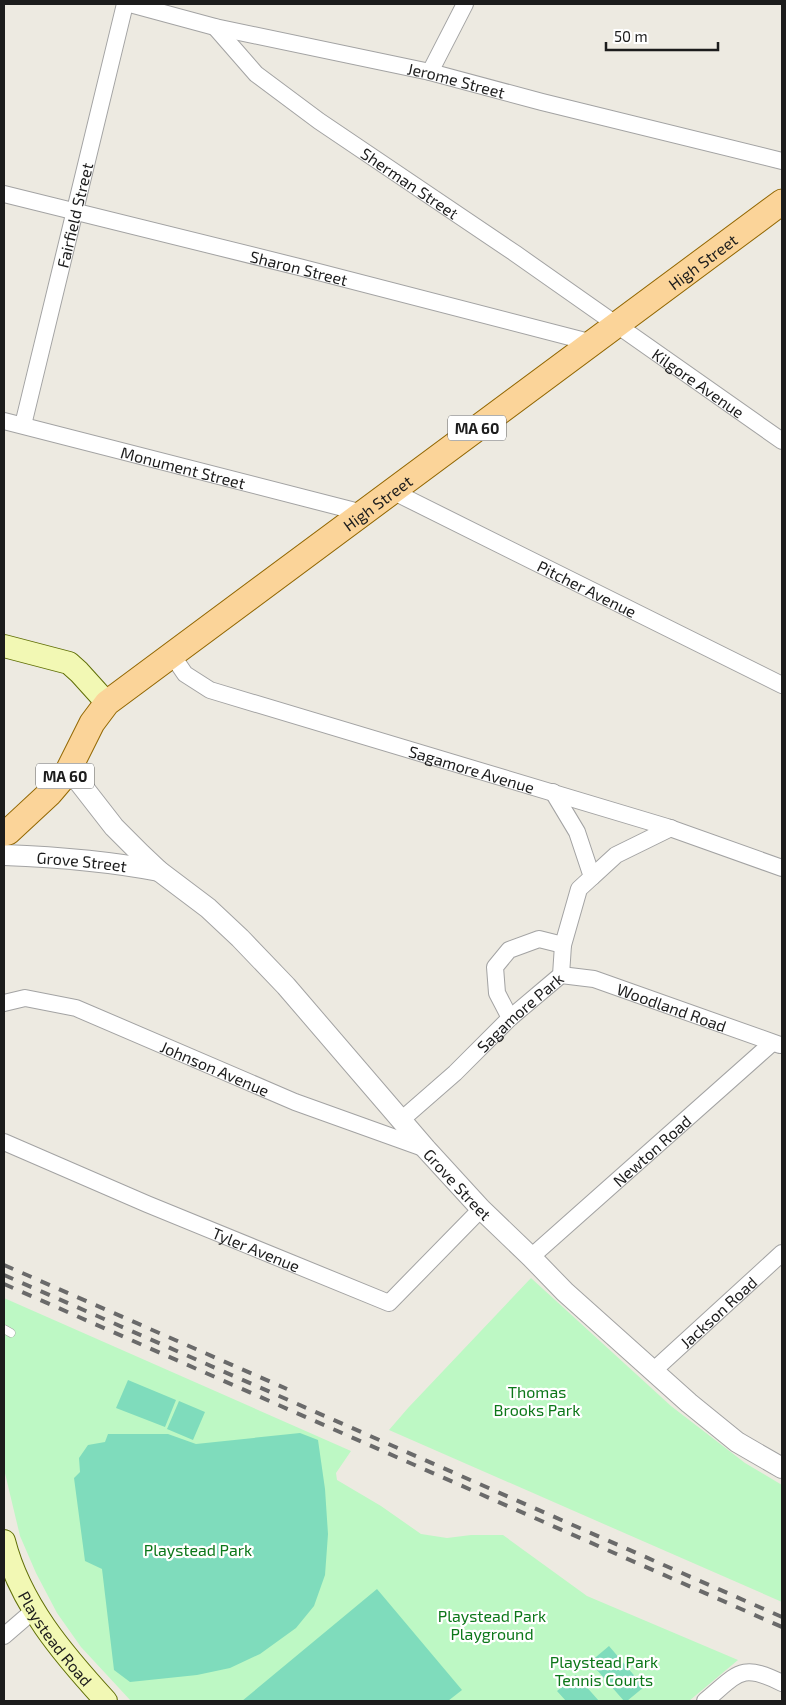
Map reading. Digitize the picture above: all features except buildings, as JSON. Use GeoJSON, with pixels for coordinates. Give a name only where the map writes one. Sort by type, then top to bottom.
{"type":"FeatureCollection","features":[{"type":"Feature","properties":{"kind":"main road","name":"High Street"},"geometry":{"type":"LineString","coordinates":[[4,834],[50,793],[67,773],[92,723],[107,703],[782,202]]}},
{"type":"Feature","properties":{"kind":"main road"},"geometry":{"type":"LineString","coordinates":[[4,646],[68,663],[79,672],[107,703]]}},
{"type":"Feature","properties":{"kind":"main road","name":"Playstead Road"},"geometry":{"type":"LineString","coordinates":[[4,1541],[33,1611],[50,1635],[106,1701]]}},
{"type":"Feature","properties":{"kind":"street","name":"Fairfield Street"},"geometry":{"type":"LineString","coordinates":[[23,425],[124,4]]}},
{"type":"Feature","properties":{"kind":"street","name":"Jerome Street"},"geometry":{"type":"LineString","coordinates":[[130,4],[215,27],[430,72],[542,102],[782,160]]}},
{"type":"Feature","properties":{"kind":"street"},"geometry":{"type":"LineString","coordinates":[[430,72],[465,4]]}},
{"type":"Feature","properties":{"kind":"street","name":"Sherman Street"},"geometry":{"type":"LineString","coordinates":[[215,27],[256,74],[319,121],[516,254],[616,325]]}},
{"type":"Feature","properties":{"kind":"street","name":"Sharon Street"},"geometry":{"type":"LineString","coordinates":[[4,194],[593,343]]}},
{"type":"Feature","properties":{"kind":"street","name":"Kilgore Avenue"},"geometry":{"type":"LineString","coordinates":[[616,325],[782,440]]}},
{"type":"Feature","properties":{"kind":"street","name":"Monument Street"},"geometry":{"type":"LineString","coordinates":[[4,421],[363,513]]}},
{"type":"Feature","properties":{"kind":"street","name":"Pitcher Avenue"},"geometry":{"type":"LineString","coordinates":[[392,491],[782,685]]}},
{"type":"Feature","properties":{"kind":"street","name":"Sagamore Avenue"},"geometry":{"type":"LineString","coordinates":[[172,655],[186,674],[210,690],[672,828],[782,868]]}},
{"type":"Feature","properties":{"kind":"street","name":"Grove Street"},"geometry":{"type":"LineString","coordinates":[[67,773],[79,782],[114,827],[159,871],[208,908],[240,938],[286,986],[400,1121],[481,1209],[565,1292],[653,1371],[737,1442],[782,1468]]}},
{"type":"Feature","properties":{"kind":"street"},"geometry":{"type":"LineString","coordinates":[[554,792],[577,832],[592,876]]}},
{"type":"Feature","properties":{"kind":"street","name":"Sagamore Park"},"geometry":{"type":"LineString","coordinates":[[400,1121],[456,1073],[510,1018],[562,975],[563,945],[579,889],[616,855],[672,828]]}},
{"type":"Feature","properties":{"kind":"street","name":"Grove Street"},"geometry":{"type":"LineString","coordinates":[[4,855],[46,856],[119,864],[159,871]]}},
{"type":"Feature","properties":{"kind":"street"},"geometry":{"type":"LineString","coordinates":[[510,1018],[497,993],[495,967],[508,950],[539,939],[563,945]]}},
{"type":"Feature","properties":{"kind":"street","name":"Woodland Road"},"geometry":{"type":"LineString","coordinates":[[562,975],[594,979],[777,1044]]}},
{"type":"Feature","properties":{"kind":"street","name":"Johnson Avenue"},"geometry":{"type":"LineString","coordinates":[[4,1003],[25,998],[76,1008],[295,1102],[426,1149]]}},
{"type":"Feature","properties":{"kind":"street","name":"Newton Road"},"geometry":{"type":"LineString","coordinates":[[531,1257],[777,1044]]}},
{"type":"Feature","properties":{"kind":"street","name":"Tyler Avenue"},"geometry":{"type":"LineString","coordinates":[[4,1142],[147,1204],[389,1303],[481,1209]]}},
{"type":"Feature","properties":{"kind":"street","name":"Jackson Road"},"geometry":{"type":"LineString","coordinates":[[653,1371],[782,1253]]}},
{"type":"Feature","properties":{"kind":"street"},"geometry":{"type":"LineString","coordinates":[[4,1636],[33,1611]]}},
{"type":"Feature","properties":{"kind":"street"},"geometry":{"type":"LineString","coordinates":[[705,1701],[735,1676],[747,1671],[766,1675],[782,1683]]}},
{"type":"Feature","properties":{"kind":"green space","name":"Thomas Brooks Park"},"geometry":{"type":"Polygon","coordinates":[[[531,1278],[671,1406],[745,1463],[782,1485],[782,1602],[389,1430],[531,1278]]]}},
{"type":"Feature","properties":{"kind":"green space","name":"Playstead Park"},"geometry":{"type":"Polygon","coordinates":[[[4,1298],[351,1451],[336,1473],[337,1480],[381,1506],[421,1534],[447,1538],[471,1535],[503,1535],[587,1596],[738,1660],[689,1701],[131,1701],[81,1647],[57,1613],[36,1573],[20,1536],[4,1469],[4,1298]]]}},
{"type":"Feature","properties":{"kind":"green space"},"geometry":{"type":"Polygon","coordinates":[[[128,1380],[176,1400],[165,1427],[116,1408],[128,1380]]]}},
{"type":"Feature","properties":{"kind":"green space"},"geometry":{"type":"Polygon","coordinates":[[[179,1401],[205,1412],[193,1440],[167,1429],[179,1401]]]}},
{"type":"Feature","properties":{"kind":"green space"},"geometry":{"type":"Polygon","coordinates":[[[300,1433],[318,1440],[325,1489],[328,1534],[325,1575],[314,1606],[296,1628],[260,1654],[230,1668],[197,1675],[130,1682],[114,1670],[102,1569],[85,1561],[74,1478],[80,1472],[79,1458],[88,1445],[105,1442],[108,1434],[168,1434],[196,1444],[300,1433]]]}},
{"type":"Feature","properties":{"kind":"green space"},"geometry":{"type":"Polygon","coordinates":[[[377,1589],[462,1690],[448,1701],[242,1701],[377,1589]]]}},
{"type":"Feature","properties":{"kind":"green space","name":"Playstead Park Tennis Courts"},"geometry":{"type":"Polygon","coordinates":[[[609,1646],[644,1687],[627,1701],[624,1701],[590,1662],[609,1646]]]}},
{"type":"Feature","properties":{"kind":"green space"},"geometry":{"type":"Polygon","coordinates":[[[576,1675],[599,1701],[566,1701],[557,1691],[576,1675]]]}},
{"type":"Feature","properties":{"kind":"railway"},"geometry":{"type":"LineString","coordinates":[[4,1265],[287,1389]]}},
{"type":"Feature","properties":{"kind":"railway"},"geometry":{"type":"LineString","coordinates":[[4,1275],[782,1617]]}},
{"type":"Feature","properties":{"kind":"railway"},"geometry":{"type":"LineString","coordinates":[[4,1284],[782,1627]]}},
{"type":"Feature","properties":{"kind":"park label","name":"Playstead Park Playground"},"geometry":{"type":"Point","coordinates":[492,1624]}}]}
